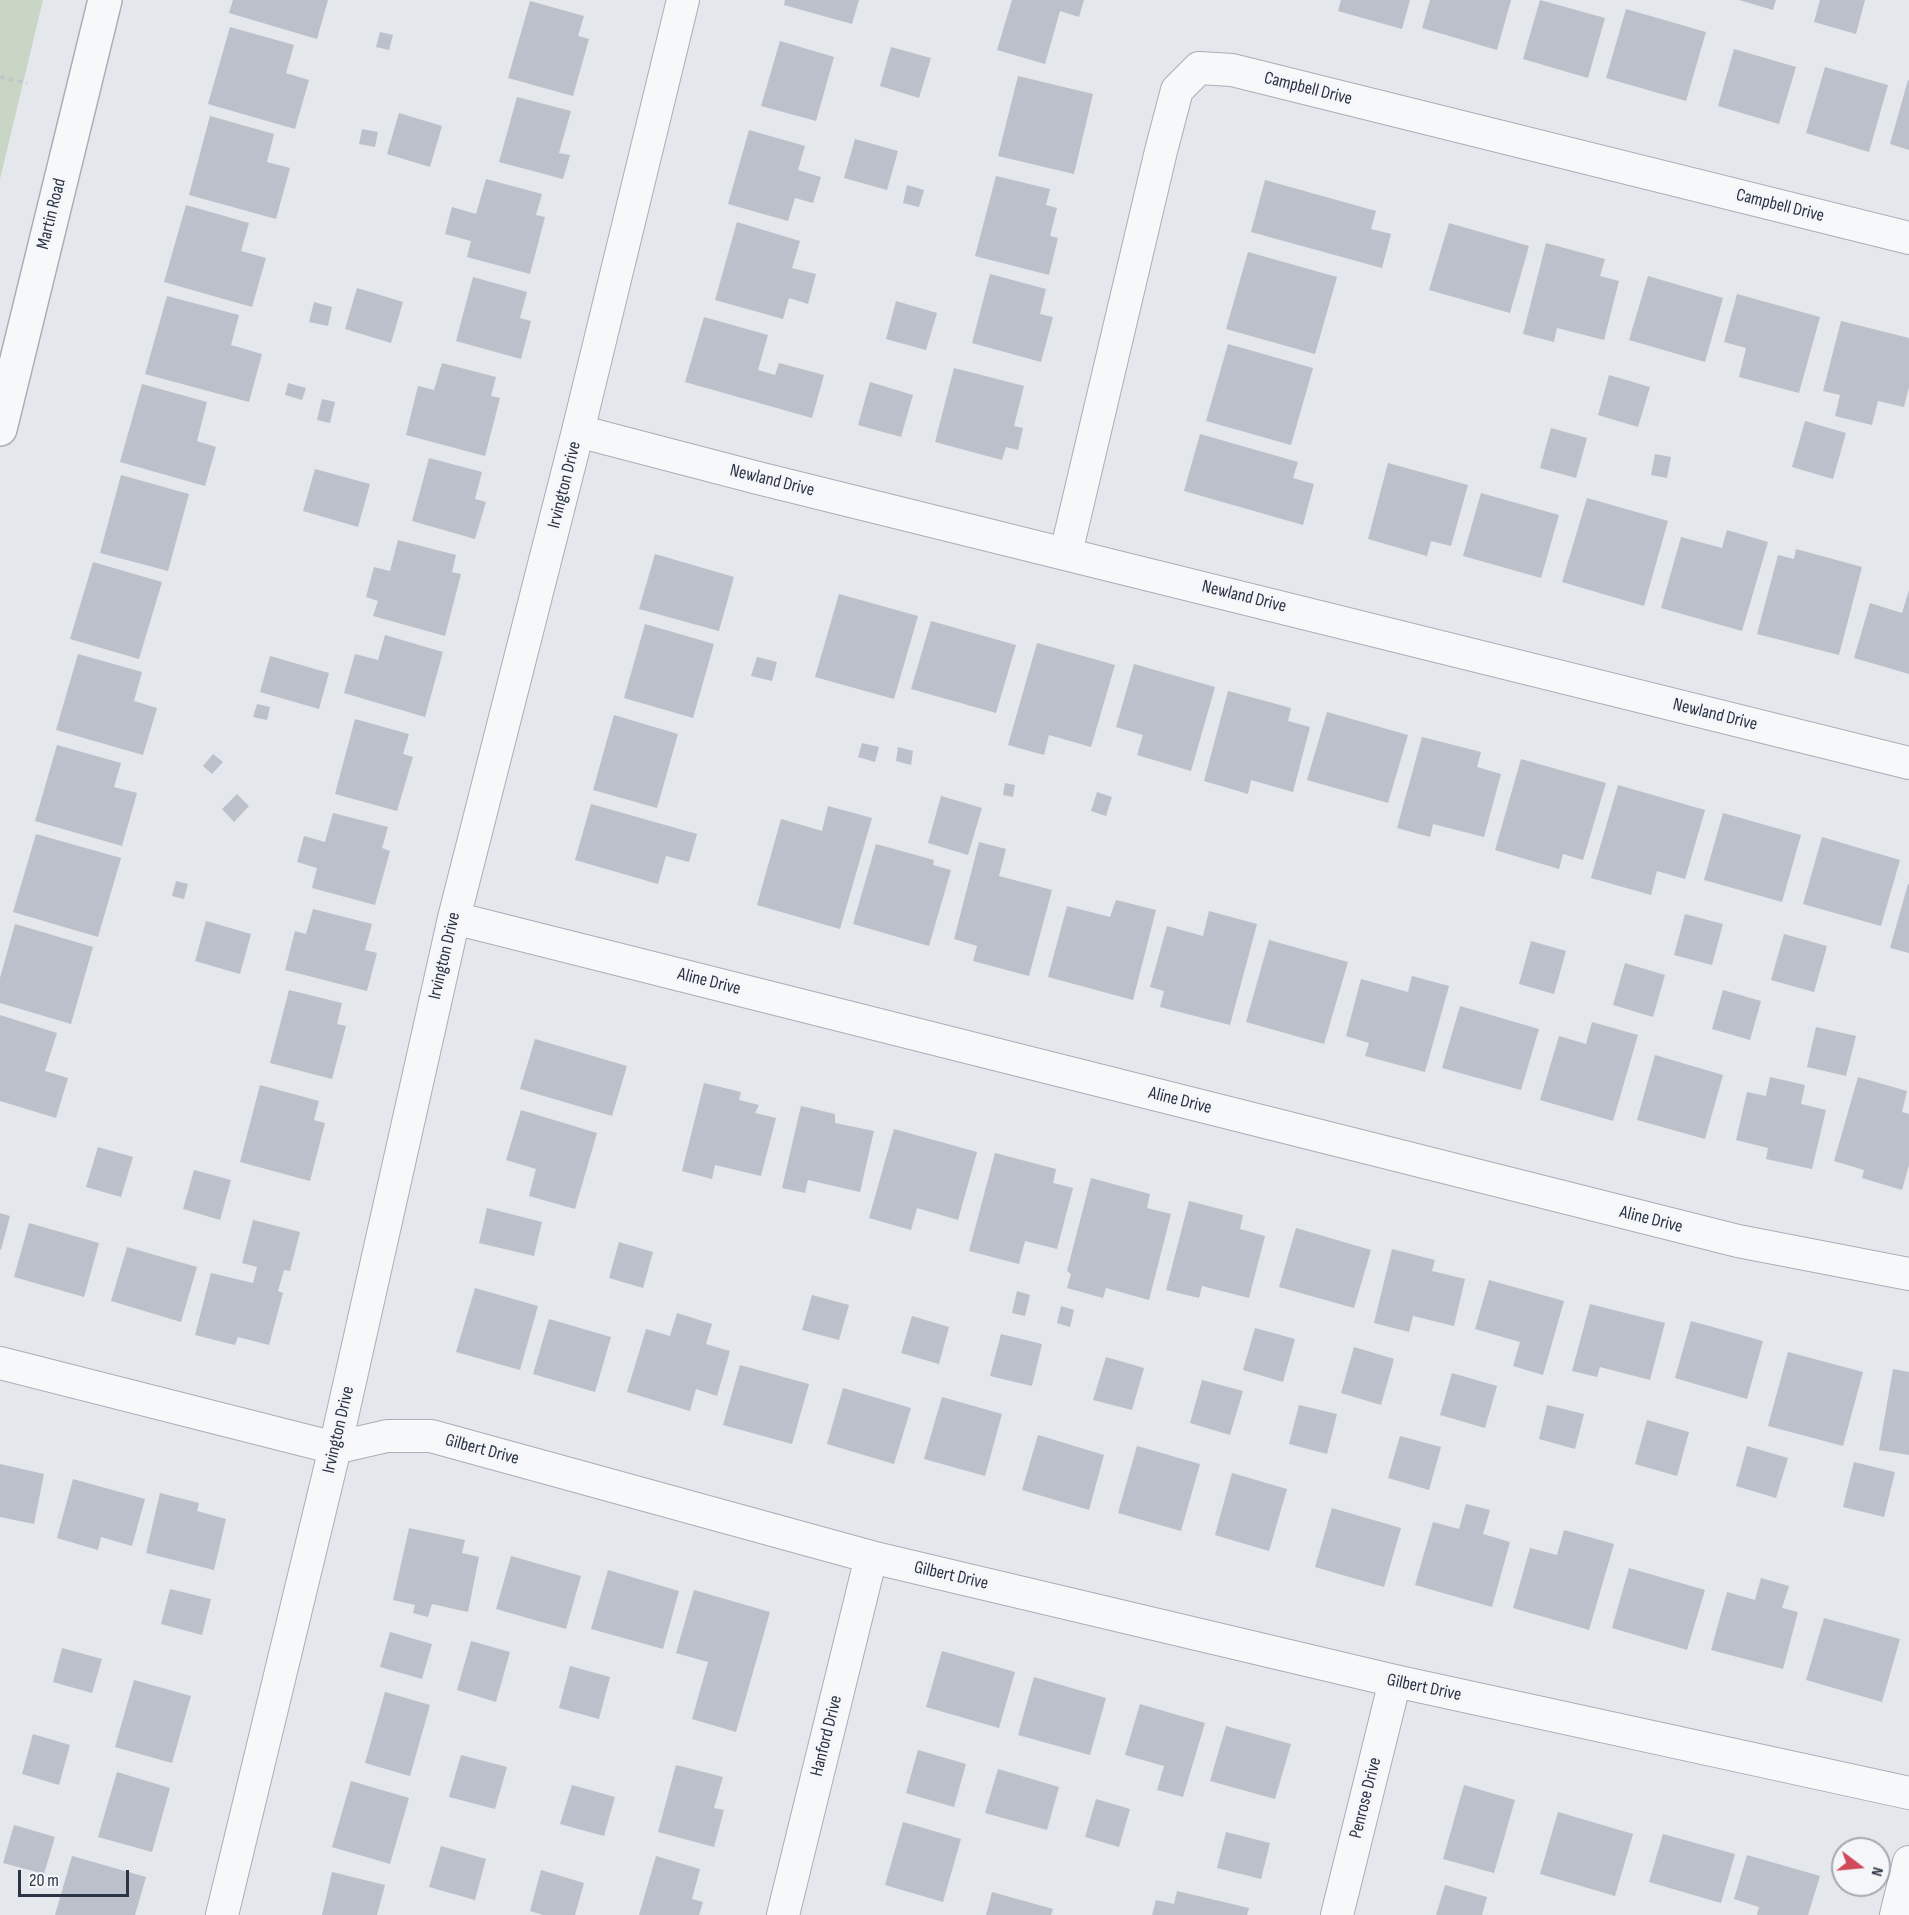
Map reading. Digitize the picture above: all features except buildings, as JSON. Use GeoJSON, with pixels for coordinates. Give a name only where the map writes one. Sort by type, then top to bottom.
{"type":"FeatureCollection","features":[{"type":"Feature","properties":{"kind":"street","name":"Martin Road"},"geometry":{"type":"LineString","coordinates":[[0,429],[105,0]]}},
{"type":"Feature","properties":{"kind":"street","name":"Irvington Drive"},"geometry":{"type":"LineString","coordinates":[[222,1915],[335,1448],[453,918],[578,431],[683,0]]}},
{"type":"Feature","properties":{"kind":"street","name":"Campbell Drive"},"geometry":{"type":"LineString","coordinates":[[1066,553],[1177,90],[1199,68],[1232,70],[1909,238]]}},
{"type":"Feature","properties":{"kind":"street","name":"Newland Drive"},"geometry":{"type":"LineString","coordinates":[[578,431],[770,481],[1909,763]]}},
{"type":"Feature","properties":{"kind":"street","name":"Aline Drive"},"geometry":{"type":"LineString","coordinates":[[453,918],[1738,1241],[1909,1274]]}},
{"type":"Feature","properties":{"kind":"street","name":"Gilbert Drive"},"geometry":{"type":"LineString","coordinates":[[0,1363],[335,1448],[387,1436],[431,1436],[871,1557],[1395,1681],[1909,1793]]}},
{"type":"Feature","properties":{"kind":"street","name":"Hanford Drive"},"geometry":{"type":"LineString","coordinates":[[783,1915],[871,1557]]}},
{"type":"Feature","properties":{"kind":"street","name":"Penrose Drive"},"geometry":{"type":"LineString","coordinates":[[1337,1915],[1395,1681]]}},
{"type":"Feature","properties":{"kind":"street"},"geometry":{"type":"LineString","coordinates":[[1896,1915],[1909,1862]]}},
{"type":"Feature","properties":{"kind":"path"},"geometry":{"type":"LineString","coordinates":[[0,77],[27,83]]}},
{"type":"Feature","properties":{"kind":"green space"},"geometry":{"type":"Polygon","coordinates":[[[0,0],[43,0],[0,179],[0,0]]]}}]}
